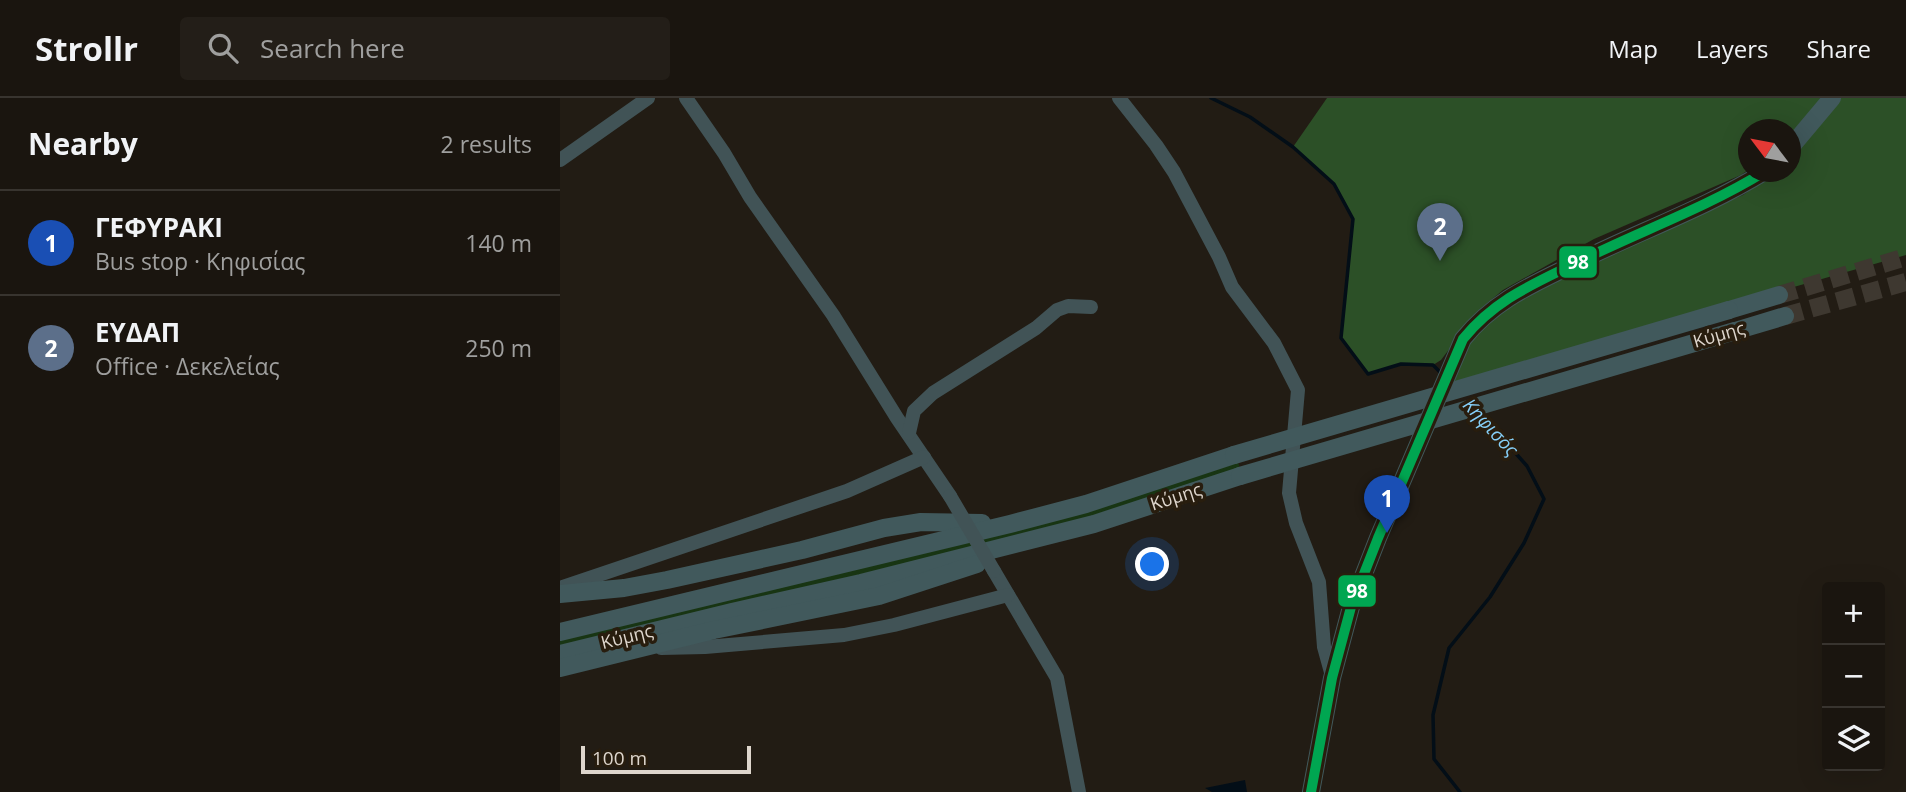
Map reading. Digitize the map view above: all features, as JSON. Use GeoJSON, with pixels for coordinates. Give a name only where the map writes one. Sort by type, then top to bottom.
{"type":"FeatureCollection","features":[{"type":"Feature","properties":{"kind":"main road"},"geometry":{"type":"LineString","coordinates":[[1801,135],[1832,98]]}},
{"type":"Feature","properties":{"kind":"main road"},"geometry":{"type":"LineString","coordinates":[[1311,792],[1332,678],[1358,589],[1463,339],[1484,315],[1510,296],[1747,182]]}},
{"type":"Feature","properties":{"kind":"main road","name":"Κύμης"},"geometry":{"type":"LineString","coordinates":[[560,632],[729,590],[855,563],[1086,504],[1234,456],[1779,295]]}},
{"type":"Feature","properties":{"kind":"main road","name":"Κύμης"},"geometry":{"type":"LineString","coordinates":[[560,654],[1094,524],[1240,476],[1785,316]]}},
{"type":"Feature","properties":{"kind":"main road"},"geometry":{"type":"LineString","coordinates":[[560,594],[624,588],[667,580],[802,550],[884,528],[922,522],[1010,524]]}},
{"type":"Feature","properties":{"kind":"main road"},"geometry":{"type":"LineString","coordinates":[[560,667],[891,593],[995,558],[1017,544]]}},
{"type":"Feature","properties":{"kind":"street"},"geometry":{"type":"LineString","coordinates":[[560,160],[648,98]]}},
{"type":"Feature","properties":{"kind":"street"},"geometry":{"type":"LineString","coordinates":[[686,98],[750,197],[833,315],[950,496],[1057,678],[1079,792]]}},
{"type":"Feature","properties":{"kind":"street"},"geometry":{"type":"LineString","coordinates":[[1119,98],[1174,172],[1232,287],[1274,342],[1298,390],[1289,493],[1296,523],[1319,582],[1324,647],[1332,678]]}},
{"type":"Feature","properties":{"kind":"street"},"geometry":{"type":"LineString","coordinates":[[909,433],[914,411],[933,393],[1036,328],[1057,310],[1068,306],[1091,307]]}},
{"type":"Feature","properties":{"kind":"street"},"geometry":{"type":"LineString","coordinates":[[560,588],[846,491],[923,457]]}},
{"type":"Feature","properties":{"kind":"street"},"geometry":{"type":"LineString","coordinates":[[638,648],[705,647],[844,635],[894,625],[1008,595]]}},
{"type":"Feature","properties":{"kind":"green space"},"geometry":{"type":"Polygon","coordinates":[[[1327,98],[1822,98],[1801,122],[1801,119],[1738,119],[1738,176],[1594,239],[1503,290],[1479,310],[1441,360],[1433,365],[1401,364],[1368,374],[1341,338],[1353,219],[1334,184],[1293,147],[1327,98]]]}},
{"type":"Feature","properties":{"kind":"green space"},"geometry":{"type":"Polygon","coordinates":[[[1839,98],[1906,98],[1906,255],[1442,387],[1459,353],[1488,318],[1603,255],[1743,195],[1762,182],[1801,182],[1801,146],[1839,98]]]}},
{"type":"Feature","properties":{"kind":"green space"},"geometry":{"type":"Polygon","coordinates":[[[1238,461],[1240,469],[1092,517],[560,647],[560,639],[1238,461]]]}},
{"type":"Feature","properties":{"kind":"shaded area"},"geometry":{"type":"Polygon","coordinates":[[[1245,780],[1247,792],[1212,792],[1205,788],[1245,780]]]}},
{"type":"Feature","properties":{"kind":"waterway","name":"Κηφισός"},"geometry":{"type":"LineString","coordinates":[[1211,98],[1250,117],[1293,147],[1334,184],[1353,219],[1341,338],[1368,374],[1401,364],[1433,365],[1443,375]]}},
{"type":"Feature","properties":{"kind":"waterway","name":"Κηφισός"},"geometry":{"type":"LineString","coordinates":[[1460,792],[1434,759],[1433,715],[1449,648],[1490,597],[1524,543],[1544,499],[1527,466],[1480,413]]}},
{"type":"Feature","properties":{"kind":"tunnel"},"geometry":{"type":"LineString","coordinates":[[1779,295],[1906,257]]}},
{"type":"Feature","properties":{"kind":"tunnel"},"geometry":{"type":"LineString","coordinates":[[1785,316],[1906,282]]}},
{"type":"Feature","properties":{"kind":"transit line","name":"98"},"geometry":{"type":"LineString","coordinates":[[1311,792],[1332,678],[1351,607],[1463,339],[1487,314],[1527,288],[1746,182]]}},
{"type":"Feature","properties":{"kind":"place","name":"ΕΥΔΑΠ"},"geometry":{"type":"Point","coordinates":[1440,261]}},
{"type":"Feature","properties":{"kind":"place","name":"ΓΕΦΥΡΑΚΙ"},"geometry":{"type":"Point","coordinates":[1387,533]}}]}
